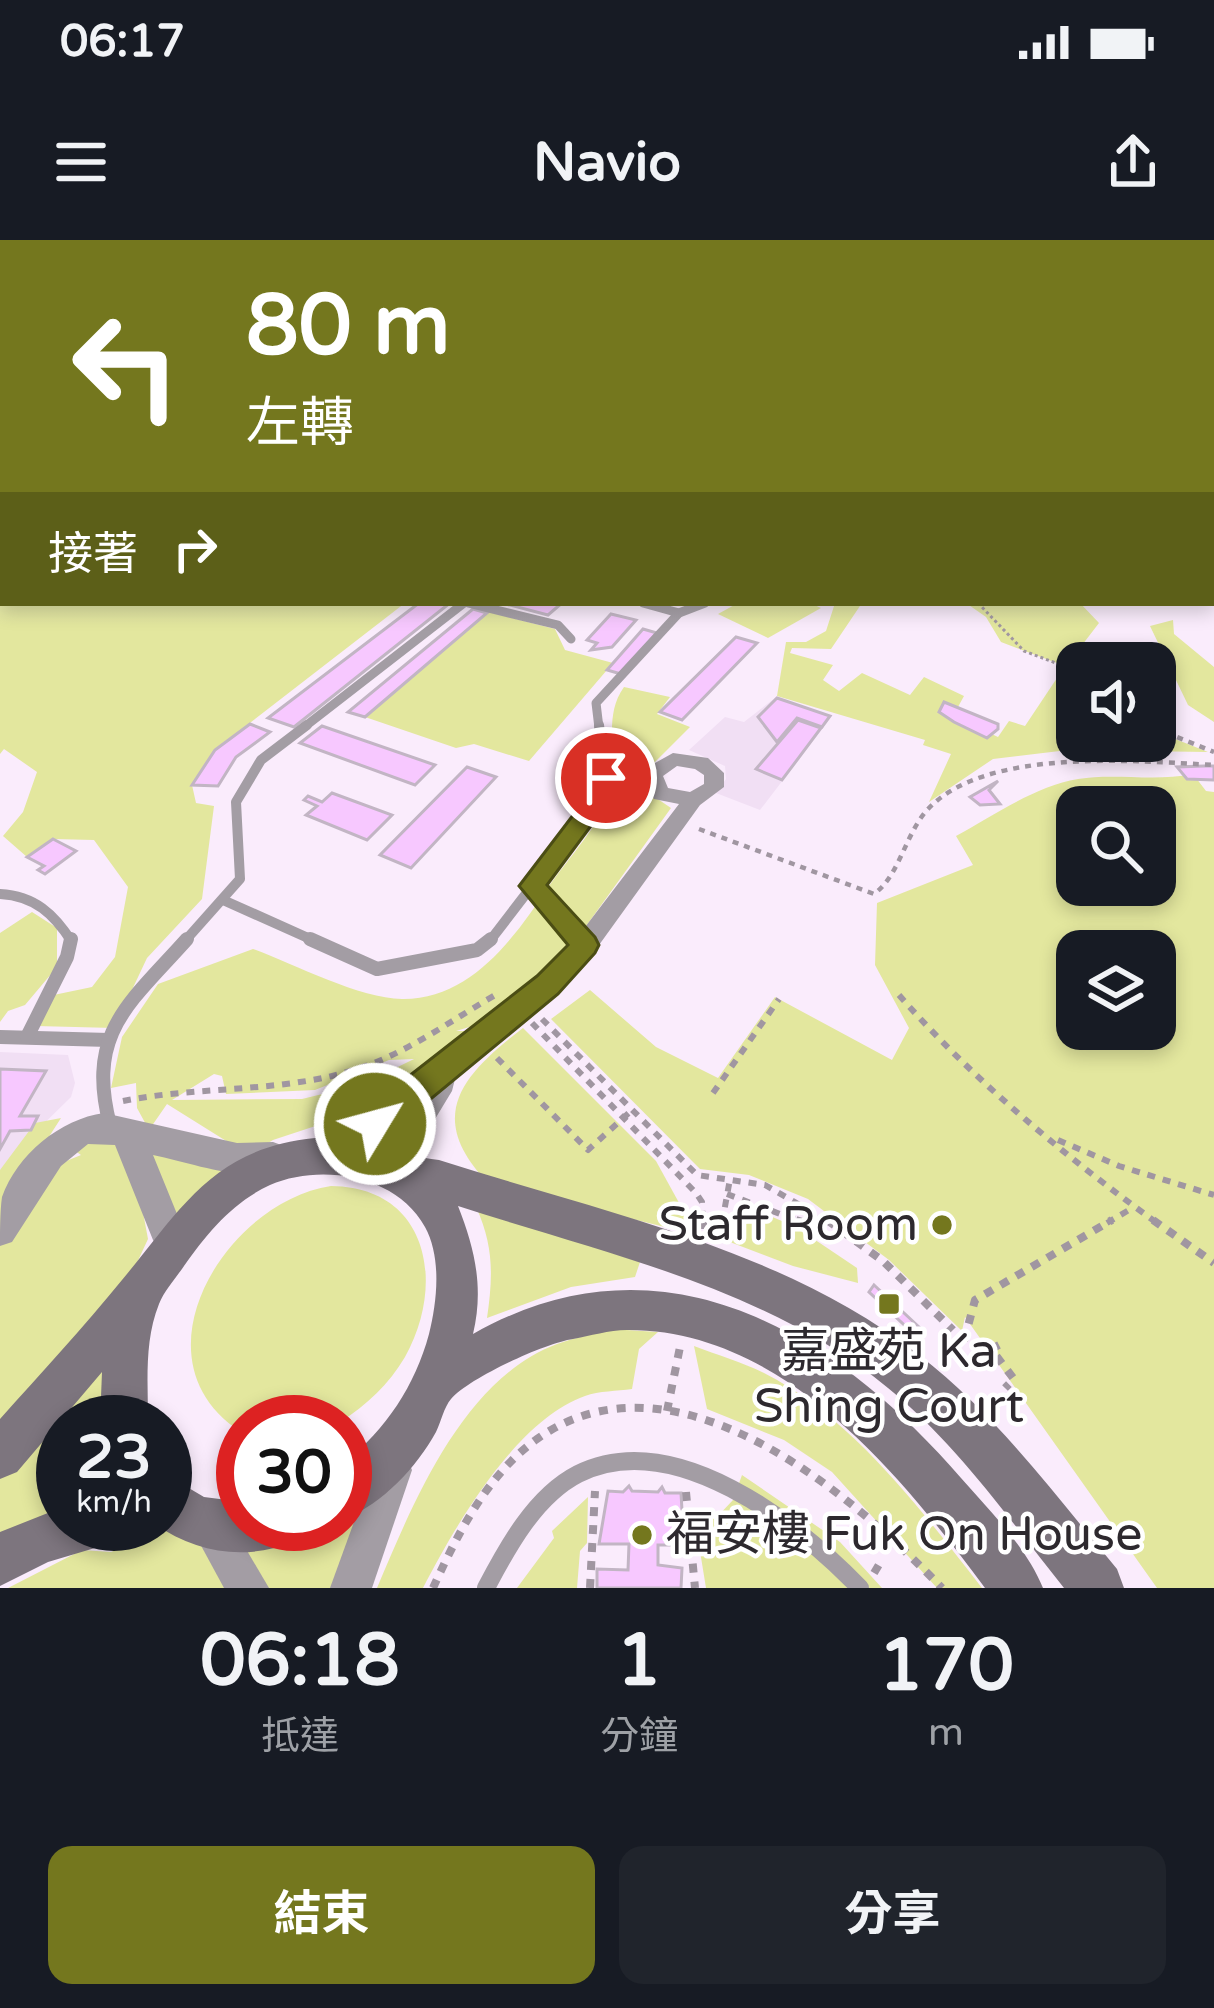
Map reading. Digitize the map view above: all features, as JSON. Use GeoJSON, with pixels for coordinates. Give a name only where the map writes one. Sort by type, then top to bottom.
{"type":"FeatureCollection","features":[{"type":"Feature","properties":{"kind":"main road"},"geometry":{"type":"LineString","coordinates":[[0,1456],[142,1290],[172,1241],[211,1201],[255,1173],[306,1158],[373,1162],[402,1175],[426,1195],[455,1252],[459,1291],[455,1334],[440,1379],[401,1445],[372,1470]]}},
{"type":"Feature","properties":{"kind":"main road"},"geometry":{"type":"LineString","coordinates":[[402,1175],[439,1180],[738,1274],[830,1322],[875,1349],[941,1408],[1098,1588]]}},
{"type":"Feature","properties":{"kind":"main road"},"geometry":{"type":"LineString","coordinates":[[124,1395],[124,1352],[142,1290]]}},
{"type":"Feature","properties":{"kind":"main road"},"geometry":{"type":"LineString","coordinates":[[440,1379],[531,1328],[579,1314],[662,1312],[714,1324],[778,1352],[866,1416],[933,1482],[1017,1588]]}},
{"type":"Feature","properties":{"kind":"main road"},"geometry":{"type":"LineString","coordinates":[[0,1560],[36,1541]]}},
{"type":"Feature","properties":{"kind":"street"},"geometry":{"type":"LineString","coordinates":[[0,1230],[53,1151],[74,1136],[113,1121],[237,1158],[306,1158],[394,1112],[456,1060],[526,1015],[585,945],[693,800]]}},
{"type":"Feature","properties":{"kind":"street"},"geometry":{"type":"LineString","coordinates":[[402,1175],[416,1123],[456,1060]]}},
{"type":"Feature","properties":{"kind":"street"},"geometry":{"type":"LineString","coordinates":[[113,1121],[140,1153],[160,1221],[172,1241]]}},
{"type":"Feature","properties":{"kind":"street"},"geometry":{"type":"LineString","coordinates":[[352,1588],[401,1445]]}},
{"type":"Feature","properties":{"kind":"street"},"geometry":{"type":"LineString","coordinates":[[192,1526],[248,1588]]}},
{"type":"Feature","properties":{"kind":"lane"},"geometry":{"type":"LineString","coordinates":[[113,1121],[100,1083],[109,1040],[240,879],[236,802],[261,760],[462,606]]}},
{"type":"Feature","properties":{"kind":"lane"},"geometry":{"type":"LineString","coordinates":[[479,606],[558,625],[571,639]]}},
{"type":"Feature","properties":{"kind":"lane"},"geometry":{"type":"LineString","coordinates":[[654,606],[680,613]]}},
{"type":"Feature","properties":{"kind":"lane"},"geometry":{"type":"LineString","coordinates":[[223,900],[376,969],[477,950],[489,942],[602,795],[606,778],[596,703],[680,613],[698,606]]}},
{"type":"Feature","properties":{"kind":"lane"},"geometry":{"type":"LineString","coordinates":[[532,886],[585,945]]}},
{"type":"Feature","properties":{"kind":"lane"},"geometry":{"type":"LineString","coordinates":[[0,894],[25,893],[58,918],[74,943],[61,976],[37,1000],[27,1037]]}},
{"type":"Feature","properties":{"kind":"lane"},"geometry":{"type":"LineString","coordinates":[[0,1037],[109,1040]]}},
{"type":"Feature","properties":{"kind":"lane"},"geometry":{"type":"LineString","coordinates":[[486,1588],[531,1520],[558,1490],[578,1474],[608,1463],[665,1465],[742,1494],[809,1541],[860,1588]]}},
{"type":"Feature","properties":{"kind":"path"},"geometry":{"type":"LineString","coordinates":[[980,606],[1024,651],[1056,663]]}},
{"type":"Feature","properties":{"kind":"path"},"geometry":{"type":"LineString","coordinates":[[1176,737],[1214,752]]}},
{"type":"Feature","properties":{"kind":"path"},"geometry":{"type":"LineString","coordinates":[[699,829],[874,895],[885,886],[927,810],[972,782],[1034,766],[1214,765]]}},
{"type":"Feature","properties":{"kind":"path"},"geometry":{"type":"LineString","coordinates":[[113,1121],[168,1092],[317,1080],[394,1054],[493,994],[506,994],[696,1193],[702,1202],[703,1231]]}},
{"type":"Feature","properties":{"kind":"path"},"geometry":{"type":"LineString","coordinates":[[899,995],[934,1036],[1134,1207],[1214,1263]]}},
{"type":"Feature","properties":{"kind":"path"},"geometry":{"type":"LineString","coordinates":[[713,1093],[779,999]]}},
{"type":"Feature","properties":{"kind":"path"},"geometry":{"type":"LineString","coordinates":[[520,1034],[526,1015]]}},
{"type":"Feature","properties":{"kind":"path"},"geometry":{"type":"LineString","coordinates":[[526,1015],[541,1018],[697,1175],[765,1185],[814,1210],[883,1261],[953,1330]]}},
{"type":"Feature","properties":{"kind":"path"},"geometry":{"type":"LineString","coordinates":[[506,1044],[493,1054],[588,1150],[632,1110]]}},
{"type":"Feature","properties":{"kind":"path"},"geometry":{"type":"LineString","coordinates":[[1053,1138],[1119,1166],[1214,1196]]}},
{"type":"Feature","properties":{"kind":"path"},"geometry":{"type":"LineString","coordinates":[[719,1236],[730,1179]]}},
{"type":"Feature","properties":{"kind":"path"},"geometry":{"type":"LineString","coordinates":[[727,1194],[805,1223]]}},
{"type":"Feature","properties":{"kind":"path"},"geometry":{"type":"LineString","coordinates":[[964,1341],[974,1300],[1134,1207]]}},
{"type":"Feature","properties":{"kind":"path"},"geometry":{"type":"LineString","coordinates":[[999,1345],[992,1349],[1014,1379],[1005,1388]]}},
{"type":"Feature","properties":{"kind":"path"},"geometry":{"type":"LineString","coordinates":[[667,1412],[680,1347]]}},
{"type":"Feature","properties":{"kind":"path"},"geometry":{"type":"LineString","coordinates":[[580,1490],[596,1479],[590,1588]]}},
{"type":"Feature","properties":{"kind":"path"},"geometry":{"type":"LineString","coordinates":[[695,1588],[686,1487],[701,1494]]}},
{"type":"Feature","properties":{"kind":"shaded area"},"geometry":{"type":"Polygon","coordinates":[[[776,697],[832,716],[760,810],[716,793],[726,779],[725,766],[689,750],[725,717],[744,722],[776,697]]]}},
{"type":"Feature","properties":{"kind":"shaded area"},"geometry":{"type":"Polygon","coordinates":[[[0,1052],[68,1055],[75,1083],[71,1097],[28,1139],[0,1181],[0,1052]]]}},
{"type":"Feature","properties":{"kind":"green space"},"geometry":{"type":"Polygon","coordinates":[[[0,606],[401,606],[215,750],[192,785],[196,803],[214,806],[202,899],[147,958],[114,1028],[36,1026],[44,997],[92,987],[115,957],[128,887],[94,840],[53,839],[27,857],[3,836],[23,812],[37,772],[4,749],[0,754],[0,606]]]}},
{"type":"Feature","properties":{"kind":"green space"},"geometry":{"type":"Polygon","coordinates":[[[733,606],[821,608],[768,638],[718,614],[733,606]]]}},
{"type":"Feature","properties":{"kind":"green space"},"geometry":{"type":"Polygon","coordinates":[[[834,606],[860,606],[831,649],[792,648],[790,653],[833,665],[823,680],[839,691],[862,673],[910,695],[924,677],[964,696],[953,716],[998,737],[1009,721],[1025,726],[1056,680],[1056,751],[993,759],[929,802],[951,754],[923,745],[925,740],[777,696],[786,642],[806,642],[826,631],[834,606]]]}},
{"type":"Feature","properties":{"kind":"green space"},"geometry":{"type":"Polygon","coordinates":[[[970,606],[1083,606],[1099,623],[1084,642],[1056,642],[1056,663],[1001,642],[986,617],[970,606]]]}},
{"type":"Feature","properties":{"kind":"green space"},"geometry":{"type":"Polygon","coordinates":[[[489,612],[555,629],[565,650],[613,663],[529,761],[474,744],[456,748],[365,717],[489,612]]]}},
{"type":"Feature","properties":{"kind":"green space"},"geometry":{"type":"Polygon","coordinates":[[[1173,620],[1174,634],[1214,667],[1214,722],[1188,705],[1176,680],[1176,642],[1158,642],[1150,626],[1173,620]]]}},
{"type":"Feature","properties":{"kind":"green space"},"geometry":{"type":"Polygon","coordinates":[[[624,687],[670,697],[657,714],[690,727],[644,773],[643,789],[671,808],[566,954],[522,996],[495,1007],[486,1022],[456,1031],[472,1031],[370,1108],[273,1140],[255,1151],[231,1144],[167,1104],[149,1130],[137,1108],[136,1083],[111,1088],[122,1037],[158,984],[253,949],[385,997],[427,997],[470,977],[521,925],[606,804],[613,780],[612,725],[624,687]],[[414,1059],[389,1060],[315,1090],[226,1094],[222,1076],[214,1074],[172,1100],[302,1099],[363,1084],[414,1059]]]}},
{"type":"Feature","properties":{"kind":"green space"},"geometry":{"type":"Polygon","coordinates":[[[1176,739],[1208,752],[1176,752],[1176,739]]]}},
{"type":"Feature","properties":{"kind":"green space"},"geometry":{"type":"Polygon","coordinates":[[[1193,774],[1206,791],[1214,792],[1214,1588],[1157,1588],[965,1317],[962,1331],[889,1260],[808,1199],[749,1175],[700,1169],[551,1019],[590,990],[656,1047],[718,1078],[775,997],[892,1060],[909,1028],[875,965],[877,903],[973,865],[956,836],[1046,788],[1092,777],[1193,774]]]}},
{"type":"Feature","properties":{"kind":"green space"},"geometry":{"type":"Polygon","coordinates":[[[32,912],[57,928],[57,967],[25,1005],[8,1011],[0,1022],[0,933],[32,912]]]}},
{"type":"Feature","properties":{"kind":"green space"},"geometry":{"type":"Polygon","coordinates":[[[523,1028],[656,1161],[694,1230],[489,1184],[458,1137],[459,1098],[483,1062],[523,1028]]]}},
{"type":"Feature","properties":{"kind":"green space"},"geometry":{"type":"Polygon","coordinates":[[[61,1118],[43,1146],[59,1164],[81,1155],[68,1146],[80,1131],[246,1158],[194,1217],[160,1221],[142,1207],[148,1239],[135,1267],[0,1438],[0,1170],[35,1123],[61,1118]]]}},
{"type":"Feature","properties":{"kind":"green space"},"geometry":{"type":"Polygon","coordinates":[[[331,1186],[364,1191],[390,1203],[408,1221],[420,1244],[425,1271],[418,1329],[405,1357],[372,1397],[216,1395],[216,1409],[193,1365],[192,1327],[204,1288],[226,1252],[256,1221],[292,1198],[331,1186]]]}},
{"type":"Feature","properties":{"kind":"green space"},"geometry":{"type":"Polygon","coordinates":[[[476,1207],[640,1262],[635,1277],[571,1287],[487,1318],[491,1262],[476,1207]]]}},
{"type":"Feature","properties":{"kind":"green space"},"geometry":{"type":"Polygon","coordinates":[[[763,1213],[796,1227],[857,1268],[858,1283],[793,1266],[722,1239],[763,1213]]]}},
{"type":"Feature","properties":{"kind":"green space"},"geometry":{"type":"Polygon","coordinates":[[[611,1329],[658,1332],[639,1349],[632,1389],[585,1396],[535,1427],[470,1506],[423,1588],[377,1588],[445,1447],[494,1385],[524,1361],[557,1344],[611,1329]]]}},
{"type":"Feature","properties":{"kind":"green space"},"geometry":{"type":"Polygon","coordinates":[[[694,1346],[764,1373],[827,1415],[884,1469],[982,1588],[937,1588],[832,1472],[784,1440],[707,1409],[694,1346]]]}},
{"type":"Feature","properties":{"kind":"green space"},"geometry":{"type":"Polygon","coordinates":[[[110,1351],[107,1395],[67,1395],[110,1351]]]}},
{"type":"Feature","properties":{"kind":"green space"},"geometry":{"type":"Polygon","coordinates":[[[36,1426],[36,1524],[0,1542],[0,1463],[36,1426]]]}},
{"type":"Feature","properties":{"kind":"green space"},"geometry":{"type":"Polygon","coordinates":[[[381,1466],[372,1501],[372,1474],[381,1466]]]}},
{"type":"Feature","properties":{"kind":"green space"},"geometry":{"type":"Polygon","coordinates":[[[742,1475],[840,1542],[882,1588],[706,1588],[693,1508],[715,1519],[733,1500],[742,1475]]]}},
{"type":"Feature","properties":{"kind":"green space"},"geometry":{"type":"Polygon","coordinates":[[[588,1497],[587,1543],[580,1551],[577,1588],[517,1588],[554,1538],[552,1531],[588,1497]]]}},
{"type":"Feature","properties":{"kind":"green space"},"geometry":{"type":"Polygon","coordinates":[[[192,1528],[216,1528],[216,1551],[359,1551],[350,1588],[8,1588],[80,1551],[192,1551],[192,1528]]]}},
{"type":"Feature","properties":{"kind":"building"},"geometry":{"type":"Polygon","coordinates":[[[415,606],[446,606],[294,727],[268,718],[415,606]]]}},
{"type":"Feature","properties":{"kind":"building"},"geometry":{"type":"Polygon","coordinates":[[[514,606],[558,606],[548,615],[514,606]]]}},
{"type":"Feature","properties":{"kind":"building"},"geometry":{"type":"Polygon","coordinates":[[[473,609],[487,613],[365,717],[348,712],[473,609]]]}},
{"type":"Feature","properties":{"kind":"building"},"geometry":{"type":"Polygon","coordinates":[[[611,614],[636,620],[612,647],[591,650],[597,643],[587,640],[611,614]]]}},
{"type":"Feature","properties":{"kind":"building"},"geometry":{"type":"Polygon","coordinates":[[[643,629],[657,633],[621,674],[607,670],[643,629]]]}},
{"type":"Feature","properties":{"kind":"building"},"geometry":{"type":"Polygon","coordinates":[[[736,637],[757,643],[682,720],[660,712],[736,637]]]}},
{"type":"Feature","properties":{"kind":"building"},"geometry":{"type":"Polygon","coordinates":[[[777,698],[830,716],[822,727],[797,718],[777,742],[758,717],[777,698]]]}},
{"type":"Feature","properties":{"kind":"building"},"geometry":{"type":"Polygon","coordinates":[[[944,702],[998,724],[998,729],[987,738],[954,722],[939,712],[944,702]]]}},
{"type":"Feature","properties":{"kind":"building"},"geometry":{"type":"Polygon","coordinates":[[[798,720],[821,728],[782,780],[756,769],[798,720]]]}},
{"type":"Feature","properties":{"kind":"building"},"geometry":{"type":"Polygon","coordinates":[[[250,724],[270,732],[236,757],[218,786],[192,785],[215,750],[250,724]]]}},
{"type":"Feature","properties":{"kind":"building"},"geometry":{"type":"Polygon","coordinates":[[[322,726],[435,765],[415,785],[300,743],[322,726]]]}},
{"type":"Feature","properties":{"kind":"building"},"geometry":{"type":"Polygon","coordinates":[[[1214,766],[1214,780],[1187,779],[1177,767],[1214,766]]]}},
{"type":"Feature","properties":{"kind":"building"},"geometry":{"type":"Polygon","coordinates":[[[467,767],[496,777],[411,868],[380,855],[467,767]]]}},
{"type":"Feature","properties":{"kind":"building"},"geometry":{"type":"Polygon","coordinates":[[[998,781],[989,790],[1000,804],[980,805],[970,797],[998,781]]]}},
{"type":"Feature","properties":{"kind":"building"},"geometry":{"type":"Polygon","coordinates":[[[332,793],[392,815],[367,840],[306,815],[317,806],[304,800],[308,796],[322,802],[332,793]]]}},
{"type":"Feature","properties":{"kind":"building"},"geometry":{"type":"Polygon","coordinates":[[[53,839],[76,851],[45,874],[38,870],[44,866],[27,857],[53,839]]]}},
{"type":"Feature","properties":{"kind":"building"},"geometry":{"type":"Polygon","coordinates":[[[0,1069],[46,1071],[20,1116],[38,1116],[31,1130],[10,1131],[0,1149],[0,1069]]]}},
{"type":"Feature","properties":{"kind":"building"},"geometry":{"type":"Polygon","coordinates":[[[874,1285],[919,1327],[915,1335],[869,1292],[874,1285]]]}},
{"type":"Feature","properties":{"kind":"building","name":"福安樓 Fuk On House"},"geometry":{"type":"Polygon","coordinates":[[[629,1486],[632,1491],[658,1492],[662,1487],[665,1493],[681,1493],[684,1545],[658,1545],[658,1565],[682,1568],[681,1588],[597,1588],[597,1569],[628,1570],[629,1544],[599,1544],[608,1491],[623,1492],[629,1486]]]}},
{"type":"Feature","properties":{"kind":"place","name":"Staff Room"},"geometry":{"type":"Point","coordinates":[942,1225]}},
{"type":"Feature","properties":{"kind":"place","name":"嘉盛苑 Ka Shing Court"},"geometry":{"type":"Point","coordinates":[889,1304]}},
{"type":"Feature","properties":{"kind":"place","name":"福安樓 Fuk On House"},"geometry":{"type":"Point","coordinates":[642,1535]}},
{"type":"Feature","properties":{"kind":"route"},"geometry":{"type":"LineString","coordinates":[[375,1124],[547,985],[585,945],[532,886],[602,795],[606,778]]}}]}
